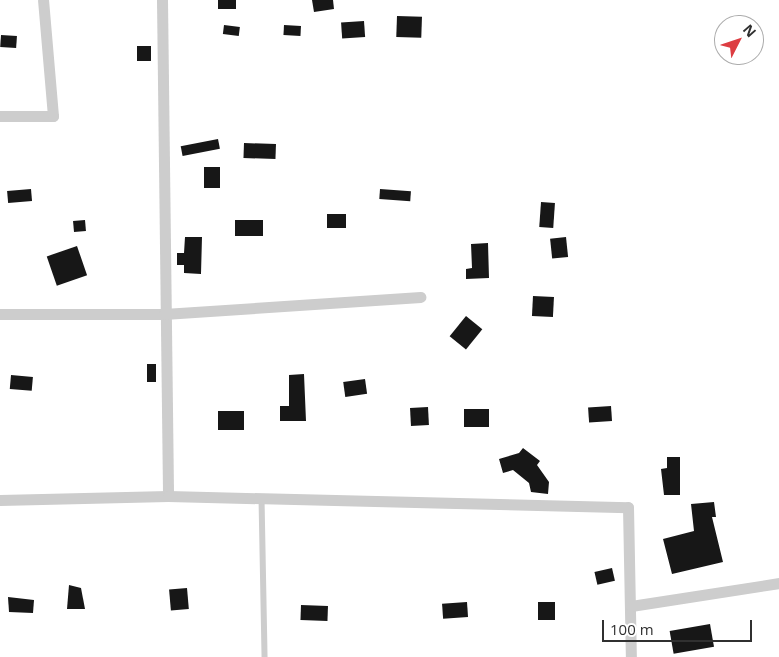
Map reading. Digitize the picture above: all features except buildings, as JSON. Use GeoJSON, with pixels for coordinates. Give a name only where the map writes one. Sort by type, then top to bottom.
{"type":"FeatureCollection","features":[{"type":"Feature","properties":{"kind":"street"},"geometry":{"type":"LineString","coordinates":[[0,116],[53,116],[42,0]]}},
{"type":"Feature","properties":{"kind":"street"},"geometry":{"type":"LineString","coordinates":[[162,0],[164,314],[168,496]]}},
{"type":"Feature","properties":{"kind":"street"},"geometry":{"type":"LineString","coordinates":[[0,314],[164,314],[420,297]]}},
{"type":"Feature","properties":{"kind":"street"},"geometry":{"type":"LineString","coordinates":[[0,500],[168,496],[628,508],[631,657]]}},
{"type":"Feature","properties":{"kind":"street"},"geometry":{"type":"LineString","coordinates":[[631,606],[779,583]]}},
{"type":"Feature","properties":{"kind":"lane"},"geometry":{"type":"LineString","coordinates":[[262,498],[265,657]]}}]}
